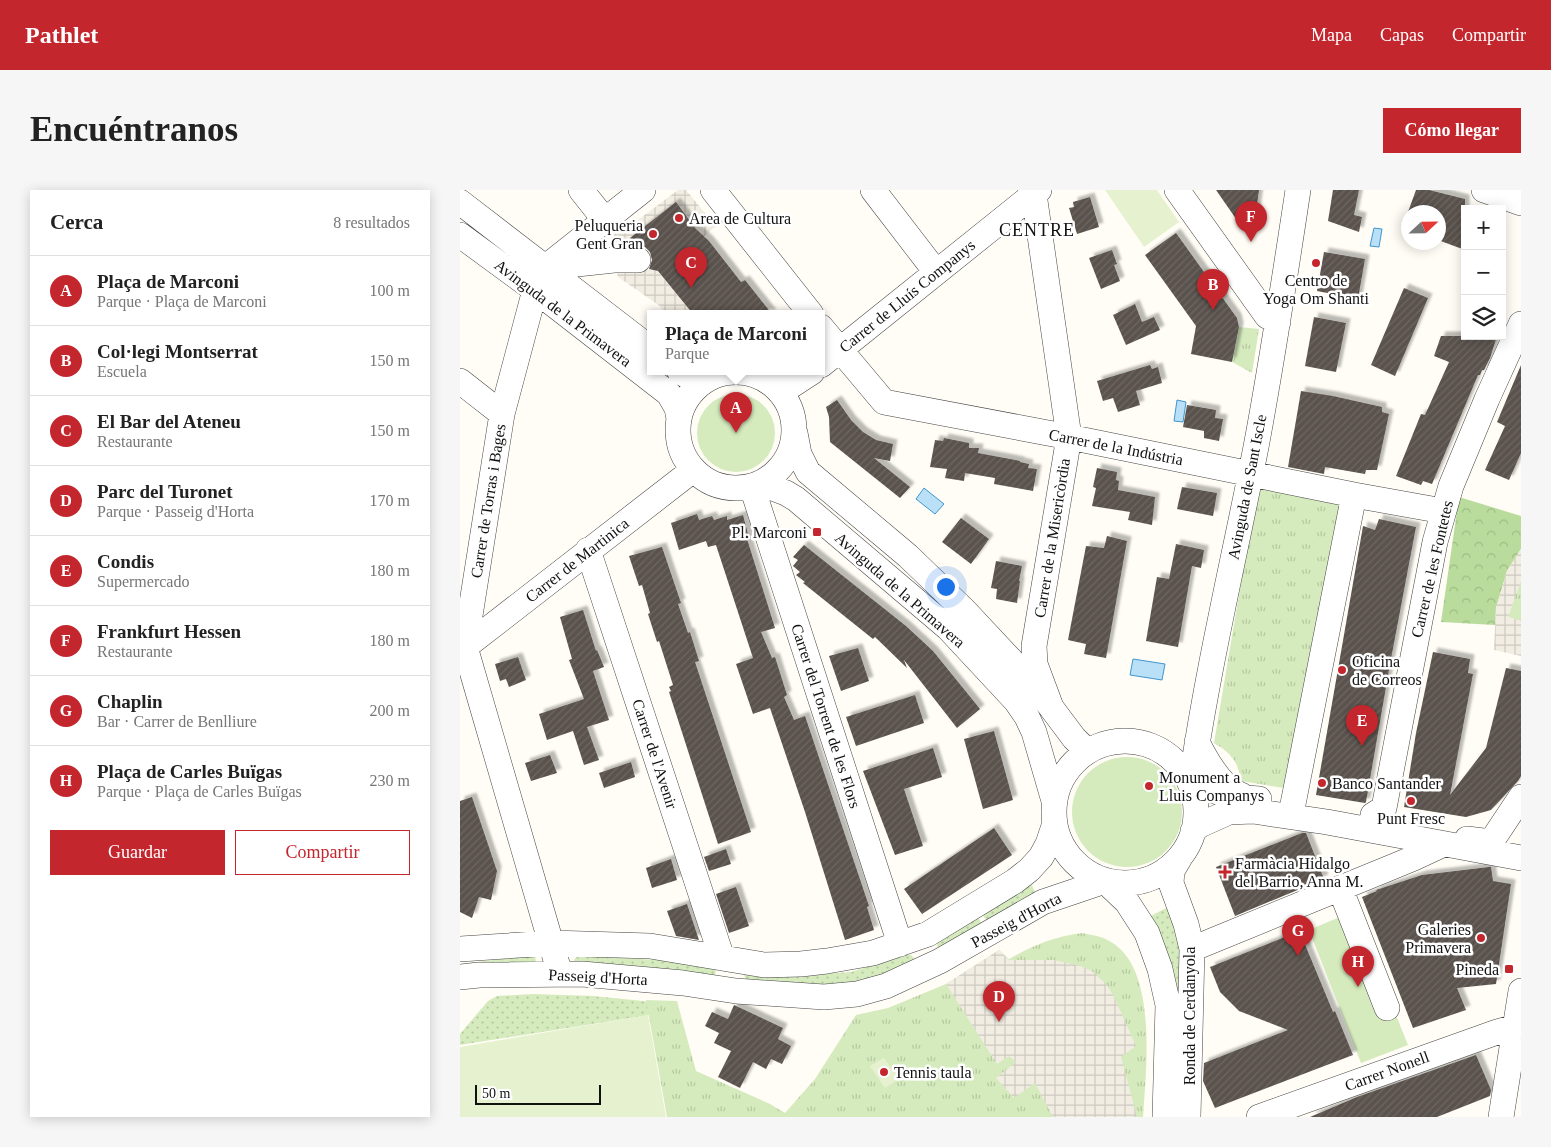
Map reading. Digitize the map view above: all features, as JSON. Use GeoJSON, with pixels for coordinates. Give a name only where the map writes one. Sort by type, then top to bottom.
{"type":"FeatureCollection","features":[{"type":"Feature","properties":{"kind":"street"},"geometry":{"type":"LineString","coordinates":[[581,190],[604,220]]}},
{"type":"Feature","properties":{"kind":"street","name":"Carrer de Torras i Bages"},"geometry":{"type":"LineString","coordinates":[[560,974],[463,647],[502,414],[535,290],[546,267],[643,190]]}},
{"type":"Feature","properties":{"kind":"street"},"geometry":{"type":"LineString","coordinates":[[713,190],[808,310]]}},
{"type":"Feature","properties":{"kind":"street"},"geometry":{"type":"LineString","coordinates":[[874,190],[936,272]]}},
{"type":"Feature","properties":{"kind":"street"},"geometry":{"type":"LineString","coordinates":[[1177,190],[1268,316],[1278,322]]}},
{"type":"Feature","properties":{"kind":"street","name":"Avinguda de Sant Iscle"},"geometry":{"type":"LineString","coordinates":[[1191,784],[1197,742],[1278,322],[1298,190]]}},
{"type":"Feature","properties":{"kind":"street"},"geometry":{"type":"LineString","coordinates":[[1484,190],[1521,203]]}},
{"type":"Feature","properties":{"kind":"street","name":"Carrer de Lluís Companys"},"geometry":{"type":"LineString","coordinates":[[830,357],[1034,191]]}},
{"type":"Feature","properties":{"kind":"street","name":"Carrer de la Misericòrdia"},"geometry":{"type":"LineString","coordinates":[[1034,191],[1069,437],[1034,646],[1035,664],[1051,707]]}},
{"type":"Feature","properties":{"kind":"street","name":"Avinguda de la Primavera"},"geometry":{"type":"LineString","coordinates":[[460,202],[647,346]]}},
{"type":"Feature","properties":{"kind":"street","name":"Avinguda de la Primavera"},"geometry":{"type":"LineString","coordinates":[[460,235],[535,290],[669,394],[677,408],[679,419]]}},
{"type":"Feature","properties":{"kind":"street"},"geometry":{"type":"LineString","coordinates":[[577,264],[614,260],[638,260]]}},
{"type":"Feature","properties":{"kind":"street","name":"Carrer de les Fontetes"},"geometry":{"type":"LineString","coordinates":[[1383,809],[1435,542],[1451,486],[1521,324]]}},
{"type":"Feature","properties":{"kind":"street","name":"Carrer de la Indústria"},"geometry":{"type":"LineString","coordinates":[[825,340],[830,357],[884,402],[1444,512]]}},
{"type":"Feature","properties":{"kind":"street"},"geometry":{"type":"LineString","coordinates":[[686,375],[695,380],[718,375]]}},
{"type":"Feature","properties":{"kind":"street"},"geometry":{"type":"LineString","coordinates":[[709,378],[695,388],[684,402],[679,419],[678,437],[683,454],[692,470],[705,480],[720,487],[736,489],[769,480],[782,467],[791,451],[795,433],[794,416],[788,401],[777,388],[762,377],[755,375]]}},
{"type":"Feature","properties":{"kind":"street"},"geometry":{"type":"LineString","coordinates":[[777,388],[792,385],[807,375]]}},
{"type":"Feature","properties":{"kind":"street"},"geometry":{"type":"LineString","coordinates":[[460,381],[502,414]]}},
{"type":"Feature","properties":{"kind":"street","name":"Avinguda de la Primavera"},"geometry":{"type":"LineString","coordinates":[[795,433],[798,454],[808,472],[908,556],[965,611],[1035,686],[1074,738],[1087,751]]}},
{"type":"Feature","properties":{"kind":"street","name":"Carrer de Martinica"},"geometry":{"type":"LineString","coordinates":[[463,647],[692,470]]}},
{"type":"Feature","properties":{"kind":"street","name":"Avinguda de la Primavera"},"geometry":{"type":"LineString","coordinates":[[756,485],[796,499],[948,628],[1016,701],[1027,717],[1034,732],[1054,800]]}},
{"type":"Feature","properties":{"kind":"street","name":"Carrer del Torrent de les Flors"},"geometry":{"type":"LineString","coordinates":[[756,485],[755,501],[909,941]]}},
{"type":"Feature","properties":{"kind":"street"},"geometry":{"type":"LineString","coordinates":[[1294,797],[1354,495]]}},
{"type":"Feature","properties":{"kind":"street","name":"Carrer de l'Avenir"},"geometry":{"type":"LineString","coordinates":[[588,550],[727,959]]}},
{"type":"Feature","properties":{"kind":"street"},"geometry":{"type":"LineString","coordinates":[[1134,741],[1158,748],[1177,763],[1191,784],[1195,797],[1196,819],[1191,840],[1179,859],[1164,872],[1145,881],[1125,884],[1105,881],[1087,873],[1072,860],[1061,844],[1054,826],[1054,800],[1060,781],[1072,764],[1087,751],[1110,742],[1134,741]]}},
{"type":"Feature","properties":{"kind":"street"},"geometry":{"type":"LineString","coordinates":[[1197,742],[1207,762],[1222,781],[1236,793],[1253,798]]}},
{"type":"Feature","properties":{"kind":"street"},"geometry":{"type":"LineString","coordinates":[[1191,784],[1235,797],[1294,797],[1383,809],[1510,844]]}},
{"type":"Feature","properties":{"kind":"street"},"geometry":{"type":"LineString","coordinates":[[1510,844],[1517,804]]}},
{"type":"Feature","properties":{"kind":"street"},"geometry":{"type":"LineString","coordinates":[[1383,809],[1406,829],[1429,834],[1448,845]]}},
{"type":"Feature","properties":{"kind":"street"},"geometry":{"type":"LineString","coordinates":[[1193,831],[1200,825],[1229,812],[1253,811],[1327,822],[1448,845],[1510,844]]}},
{"type":"Feature","properties":{"kind":"street","name":"Passeig d'Horta"},"geometry":{"type":"LineString","coordinates":[[460,949],[551,943],[650,946],[764,965],[801,964],[872,953],[928,934],[1015,881],[1041,857],[1054,826]]}},
{"type":"Feature","properties":{"kind":"street"},"geometry":{"type":"LineString","coordinates":[[1192,949],[1448,845],[1467,839],[1510,844]]}},
{"type":"Feature","properties":{"kind":"street","name":"Ronda de Cerdanyola"},"geometry":{"type":"LineString","coordinates":[[1179,859],[1172,871],[1171,883],[1186,924],[1192,949],[1188,1117]]}},
{"type":"Feature","properties":{"kind":"street","name":"Passeig d'Horta"},"geometry":{"type":"LineString","coordinates":[[460,977],[479,975],[582,974],[683,983],[736,991],[824,997],[857,994],[886,986],[930,966],[1043,902],[1105,881]]}},
{"type":"Feature","properties":{"kind":"street","name":"Ronda de Cerdanyola"},"geometry":{"type":"LineString","coordinates":[[1105,881],[1127,902],[1148,933],[1160,969],[1168,1005],[1164,1117]]}},
{"type":"Feature","properties":{"kind":"street"},"geometry":{"type":"LineString","coordinates":[[1340,888],[1387,1008]]}},
{"type":"Feature","properties":{"kind":"street"},"geometry":{"type":"LineString","coordinates":[[909,941],[930,966]]}},
{"type":"Feature","properties":{"kind":"street"},"geometry":{"type":"LineString","coordinates":[[727,959],[736,991]]}},
{"type":"Feature","properties":{"kind":"street"},"geometry":{"type":"LineString","coordinates":[[1501,1117],[1521,991]]}},
{"type":"Feature","properties":{"kind":"street","name":"Carrer Nonell"},"geometry":{"type":"LineString","coordinates":[[1259,1117],[1515,1027]]}},
{"type":"Feature","properties":{"kind":"green space"},"geometry":{"type":"Polygon","coordinates":[[[1105,190],[1157,190],[1179,222],[1144,247],[1105,190]]]}},
{"type":"Feature","properties":{"kind":"green space"},"geometry":{"type":"Polygon","coordinates":[[[1239,327],[1259,329],[1252,373],[1232,362],[1239,327]]]}},
{"type":"Feature","properties":{"kind":"green space"},"geometry":{"type":"Polygon","coordinates":[[[728,394],[744,394],[758,400],[769,411],[775,425],[775,441],[769,455],[758,466],[744,472],[728,472],[714,466],[703,455],[697,441],[697,425],[703,411],[714,400],[728,394]]]}},
{"type":"Feature","properties":{"kind":"green space"},"geometry":{"type":"Polygon","coordinates":[[[1259,476],[1354,495],[1296,790],[1241,781],[1233,758],[1214,743],[1259,476]]]}},
{"type":"Feature","properties":{"kind":"green space"},"geometry":{"type":"Polygon","coordinates":[[[1459,497],[1521,516],[1521,549],[1507,571],[1496,608],[1495,625],[1441,622],[1459,497]]]}},
{"type":"Feature","properties":{"kind":"green space"},"geometry":{"type":"Polygon","coordinates":[[[1521,581],[1521,621],[1508,617],[1521,581]]]}},
{"type":"Feature","properties":{"kind":"green space"},"geometry":{"type":"Polygon","coordinates":[[[1127,757],[1148,761],[1166,773],[1178,791],[1182,812],[1178,833],[1166,851],[1148,863],[1127,867],[1106,863],[1088,851],[1076,833],[1072,812],[1076,791],[1088,773],[1106,761],[1127,757]]]}},
{"type":"Feature","properties":{"kind":"green space"},"geometry":{"type":"Polygon","coordinates":[[[1028,879],[1037,895],[988,924],[982,913],[1028,879]]]}},
{"type":"Feature","properties":{"kind":"green space"},"geometry":{"type":"Polygon","coordinates":[[[1168,907],[1182,944],[1184,1021],[1145,919],[1168,907]]]}},
{"type":"Feature","properties":{"kind":"green space"},"geometry":{"type":"Polygon","coordinates":[[[1354,911],[1408,1045],[1361,1063],[1309,930],[1354,911]]]}},
{"type":"Feature","properties":{"kind":"green space"},"geometry":{"type":"Polygon","coordinates":[[[977,916],[984,927],[941,950],[938,947],[936,942],[977,916]]]}},
{"type":"Feature","properties":{"kind":"green space"},"geometry":{"type":"Polygon","coordinates":[[[1082,933],[1101,937],[1111,942],[1126,955],[1136,974],[1143,997],[1146,1022],[1147,1049],[1143,1117],[667,1117],[646,1000],[677,1001],[696,1071],[770,1104],[785,1113],[815,1079],[856,1015],[888,1008],[946,984],[999,950],[1009,959],[1044,942],[1082,933]]]}},
{"type":"Feature","properties":{"kind":"green space"},"geometry":{"type":"Polygon","coordinates":[[[535,955],[536,963],[460,969],[460,964],[535,955]]]}},
{"type":"Feature","properties":{"kind":"green space"},"geometry":{"type":"Polygon","coordinates":[[[911,955],[914,958],[914,962],[869,980],[839,986],[746,980],[744,975],[746,972],[810,975],[851,972],[911,955]]]}},
{"type":"Feature","properties":{"kind":"green space"},"geometry":{"type":"Polygon","coordinates":[[[577,956],[661,960],[712,966],[716,970],[715,976],[576,964],[574,960],[577,956]]]}},
{"type":"Feature","properties":{"kind":"green space"},"geometry":{"type":"Polygon","coordinates":[[[533,994],[593,996],[653,1002],[656,1014],[460,1045],[460,1034],[488,1001],[497,996],[533,994]]]}},
{"type":"Feature","properties":{"kind":"green space"},"geometry":{"type":"Polygon","coordinates":[[[648,1015],[666,1117],[460,1117],[460,1047],[648,1015]]]}},
{"type":"Feature","properties":{"kind":"green space","name":"Tennis taula"},"geometry":{"type":"Polygon","coordinates":[[[884,1058],[899,1079],[885,1088],[870,1066],[884,1058]]]}},
{"type":"Feature","properties":{"kind":"shaded area"},"geometry":{"type":"Polygon","coordinates":[[[678,190],[686,190],[709,218],[714,217],[720,222],[698,242],[697,229],[683,223],[688,219],[676,203],[631,238],[644,254],[651,248],[655,252],[648,258],[647,267],[650,270],[658,268],[660,274],[690,310],[662,310],[660,306],[618,277],[610,254],[611,239],[618,230],[638,220],[678,190]]]}},
{"type":"Feature","properties":{"kind":"shaded area"},"geometry":{"type":"Polygon","coordinates":[[[1521,549],[1521,581],[1508,617],[1521,621],[1521,656],[1494,650],[1496,608],[1507,571],[1521,549]]]}},
{"type":"Feature","properties":{"kind":"shaded area"},"geometry":{"type":"Polygon","coordinates":[[[999,950],[1009,960],[1054,960],[1080,966],[1092,971],[1106,984],[1113,995],[1136,1046],[1121,1057],[1137,1117],[1053,1117],[1035,1083],[1014,1098],[996,1078],[1016,1062],[1009,1056],[997,1064],[946,984],[999,950]]]}},
{"type":"Feature","properties":{"kind":"water"},"geometry":{"type":"Polygon","coordinates":[[[1374,228],[1382,229],[1379,247],[1370,246],[1374,228]]]}},
{"type":"Feature","properties":{"kind":"water"},"geometry":{"type":"Polygon","coordinates":[[[1177,400],[1186,402],[1183,422],[1174,421],[1177,400]]]}},
{"type":"Feature","properties":{"kind":"water"},"geometry":{"type":"Polygon","coordinates":[[[924,488],[944,504],[935,514],[916,499],[924,488]]]}},
{"type":"Feature","properties":{"kind":"water"},"geometry":{"type":"Polygon","coordinates":[[[1133,659],[1165,664],[1162,680],[1130,675],[1133,659]]]}},
{"type":"Feature","properties":{"kind":"building"},"geometry":{"type":"Polygon","coordinates":[[[1216,190],[1259,190],[1255,219],[1241,226],[1216,190]]]}},
{"type":"Feature","properties":{"kind":"building"},"geometry":{"type":"Polygon","coordinates":[[[1333,190],[1359,190],[1354,215],[1362,217],[1359,232],[1328,221],[1333,190]]]}},
{"type":"Feature","properties":{"kind":"building"},"geometry":{"type":"Polygon","coordinates":[[[1416,190],[1429,190],[1465,199],[1465,205],[1461,205],[1461,249],[1446,243],[1446,205],[1411,205],[1416,190]]]}},
{"type":"Feature","properties":{"kind":"building"},"geometry":{"type":"Polygon","coordinates":[[[1090,197],[1099,227],[1077,234],[1069,208],[1074,207],[1073,202],[1090,197]]]}},
{"type":"Feature","properties":{"kind":"building"},"geometry":{"type":"Polygon","coordinates":[[[676,202],[695,228],[709,241],[741,282],[745,280],[769,310],[690,310],[658,271],[649,269],[652,260],[650,252],[645,247],[637,246],[630,238],[676,202]]]}},
{"type":"Feature","properties":{"kind":"building"},"geometry":{"type":"Polygon","coordinates":[[[1176,233],[1237,318],[1239,327],[1232,362],[1191,354],[1196,326],[1145,255],[1176,233]]]}},
{"type":"Feature","properties":{"kind":"building"},"geometry":{"type":"Polygon","coordinates":[[[1112,250],[1117,264],[1114,265],[1120,281],[1101,289],[1089,258],[1112,250]]]}},
{"type":"Feature","properties":{"kind":"building"},"geometry":{"type":"Polygon","coordinates":[[[1324,252],[1365,259],[1358,299],[1317,291],[1324,252]]]}},
{"type":"Feature","properties":{"kind":"building"},"geometry":{"type":"Polygon","coordinates":[[[1404,288],[1428,298],[1395,376],[1371,365],[1404,288]]]}},
{"type":"Feature","properties":{"kind":"building"},"geometry":{"type":"Polygon","coordinates":[[[1135,304],[1142,322],[1154,317],[1160,330],[1126,345],[1113,315],[1135,304]]]}},
{"type":"Feature","properties":{"kind":"building"},"geometry":{"type":"Polygon","coordinates":[[[1314,317],[1346,323],[1336,372],[1305,366],[1314,317]]]}},
{"type":"Feature","properties":{"kind":"building"},"geometry":{"type":"Polygon","coordinates":[[[1441,336],[1461,336],[1461,340],[1496,340],[1490,358],[1484,370],[1478,375],[1432,484],[1423,481],[1421,485],[1396,476],[1421,414],[1425,415],[1449,362],[1434,356],[1441,336]]]}},
{"type":"Feature","properties":{"kind":"building"},"geometry":{"type":"Polygon","coordinates":[[[1150,365],[1152,369],[1158,367],[1162,383],[1136,391],[1140,405],[1118,412],[1113,398],[1103,401],[1097,381],[1150,365]]]}},
{"type":"Feature","properties":{"kind":"building"},"geometry":{"type":"Polygon","coordinates":[[[1521,365],[1521,453],[1509,480],[1485,470],[1505,426],[1497,422],[1521,365]]]}},
{"type":"Feature","properties":{"kind":"building"},"geometry":{"type":"Polygon","coordinates":[[[1301,391],[1382,407],[1382,412],[1389,414],[1377,470],[1366,470],[1365,474],[1325,467],[1324,474],[1288,467],[1301,391]]]}},
{"type":"Feature","properties":{"kind":"building"},"geometry":{"type":"Polygon","coordinates":[[[837,400],[851,420],[863,432],[876,440],[893,444],[890,461],[874,458],[910,487],[900,498],[830,442],[829,417],[826,407],[837,400]]]}},
{"type":"Feature","properties":{"kind":"building"},"geometry":{"type":"Polygon","coordinates":[[[1187,405],[1216,410],[1215,418],[1223,419],[1219,441],[1204,438],[1204,431],[1183,427],[1187,405]]]}},
{"type":"Feature","properties":{"kind":"building"},"geometry":{"type":"Polygon","coordinates":[[[944,438],[969,443],[969,448],[979,448],[978,453],[1029,464],[1028,468],[1037,469],[1033,491],[994,484],[995,478],[965,473],[964,481],[945,478],[947,469],[930,467],[935,440],[943,441],[944,438]]]}},
{"type":"Feature","properties":{"kind":"building"},"geometry":{"type":"Polygon","coordinates":[[[1097,468],[1117,472],[1118,490],[1155,497],[1152,525],[1128,520],[1130,512],[1092,506],[1096,488],[1093,487],[1097,468]]]}},
{"type":"Feature","properties":{"kind":"building"},"geometry":{"type":"Polygon","coordinates":[[[1182,487],[1217,493],[1213,516],[1177,509],[1182,487]]]}},
{"type":"Feature","properties":{"kind":"building"},"geometry":{"type":"Polygon","coordinates":[[[697,514],[699,520],[712,516],[714,520],[727,516],[727,520],[743,515],[749,538],[747,539],[775,628],[761,632],[772,658],[775,657],[787,695],[784,697],[794,720],[805,716],[869,906],[867,907],[874,930],[845,940],[770,708],[753,714],[736,664],[753,658],[716,545],[708,547],[706,541],[679,550],[671,523],[697,514]]]}},
{"type":"Feature","properties":{"kind":"building"},"geometry":{"type":"Polygon","coordinates":[[[961,518],[989,539],[971,564],[942,542],[961,518]]]}},
{"type":"Feature","properties":{"kind":"building"},"geometry":{"type":"Polygon","coordinates":[[[1379,519],[1416,527],[1365,803],[1316,795],[1363,526],[1375,530],[1379,519]]]}},
{"type":"Feature","properties":{"kind":"building"},"geometry":{"type":"Polygon","coordinates":[[[1107,536],[1127,541],[1106,658],[1084,654],[1086,644],[1068,640],[1086,546],[1104,548],[1107,536]]]}},
{"type":"Feature","properties":{"kind":"building"},"geometry":{"type":"Polygon","coordinates":[[[1176,544],[1204,550],[1201,568],[1192,566],[1178,647],[1146,641],[1157,577],[1169,579],[1176,544]]]}},
{"type":"Feature","properties":{"kind":"building"},"geometry":{"type":"Polygon","coordinates":[[[804,545],[906,626],[933,651],[980,709],[957,728],[904,660],[907,668],[875,637],[873,639],[803,583],[805,582],[796,575],[800,572],[793,566],[798,560],[793,557],[804,545]]]}},
{"type":"Feature","properties":{"kind":"building"},"geometry":{"type":"Polygon","coordinates":[[[662,547],[681,603],[678,604],[688,633],[690,632],[699,661],[695,662],[751,832],[718,844],[669,692],[671,691],[669,687],[673,685],[648,614],[650,613],[642,585],[639,586],[629,556],[662,547]]]}},
{"type":"Feature","properties":{"kind":"building"},"geometry":{"type":"Polygon","coordinates":[[[996,561],[1022,566],[1017,603],[996,599],[997,589],[991,588],[996,561]]]}},
{"type":"Feature","properties":{"kind":"building"},"geometry":{"type":"Polygon","coordinates":[[[583,610],[596,651],[604,667],[593,671],[609,720],[587,727],[599,760],[584,765],[573,731],[547,740],[539,714],[584,699],[569,660],[572,659],[560,617],[583,610]]]}},
{"type":"Feature","properties":{"kind":"building"},"geometry":{"type":"Polygon","coordinates":[[[858,648],[869,681],[841,691],[829,656],[858,648]]]}},
{"type":"Feature","properties":{"kind":"building"},"geometry":{"type":"Polygon","coordinates":[[[1433,652],[1470,659],[1468,673],[1473,674],[1450,795],[1486,748],[1506,668],[1521,671],[1521,776],[1491,810],[1466,817],[1404,807],[1416,733],[1433,652]]]}},
{"type":"Feature","properties":{"kind":"building"},"geometry":{"type":"Polygon","coordinates":[[[518,657],[526,680],[509,687],[506,679],[500,681],[495,664],[518,657]]]}},
{"type":"Feature","properties":{"kind":"building"},"geometry":{"type":"Polygon","coordinates":[[[915,695],[924,723],[856,746],[846,717],[915,695]]]}},
{"type":"Feature","properties":{"kind":"building"},"geometry":{"type":"Polygon","coordinates":[[[994,731],[1013,800],[983,809],[964,739],[994,731]]]}},
{"type":"Feature","properties":{"kind":"building"},"geometry":{"type":"Polygon","coordinates":[[[933,748],[942,777],[904,789],[923,846],[895,855],[863,771],[933,748]]]}},
{"type":"Feature","properties":{"kind":"building"},"geometry":{"type":"Polygon","coordinates":[[[550,755],[557,773],[531,781],[525,763],[550,755]]]}},
{"type":"Feature","properties":{"kind":"building"},"geometry":{"type":"Polygon","coordinates":[[[631,762],[635,777],[604,788],[599,773],[631,762]]]}},
{"type":"Feature","properties":{"kind":"building"},"geometry":{"type":"Polygon","coordinates":[[[472,797],[497,871],[491,900],[479,897],[472,918],[460,912],[460,801],[472,797]]]}},
{"type":"Feature","properties":{"kind":"building"},"geometry":{"type":"Polygon","coordinates":[[[994,828],[1012,855],[922,914],[904,889],[994,828]]]}},
{"type":"Feature","properties":{"kind":"building"},"geometry":{"type":"Polygon","coordinates":[[[1306,833],[1324,879],[1235,916],[1216,867],[1306,833]]]}},
{"type":"Feature","properties":{"kind":"building"},"geometry":{"type":"Polygon","coordinates":[[[726,849],[731,864],[709,871],[704,857],[726,849]]]}},
{"type":"Feature","properties":{"kind":"building"},"geometry":{"type":"Polygon","coordinates":[[[671,859],[677,880],[652,888],[646,868],[671,859]]]}},
{"type":"Feature","properties":{"kind":"building"},"geometry":{"type":"Polygon","coordinates":[[[1491,867],[1493,881],[1511,884],[1496,984],[1457,988],[1466,1010],[1413,1028],[1362,897],[1376,890],[1422,875],[1491,867]]]}},
{"type":"Feature","properties":{"kind":"building"},"geometry":{"type":"Polygon","coordinates":[[[736,887],[749,926],[729,933],[716,894],[736,887]]]}},
{"type":"Feature","properties":{"kind":"building"},"geometry":{"type":"Polygon","coordinates":[[[687,904],[699,940],[676,936],[667,911],[687,904]]]}},
{"type":"Feature","properties":{"kind":"building"},"geometry":{"type":"Polygon","coordinates":[[[1299,930],[1353,1055],[1215,1108],[1203,1081],[1204,1063],[1288,1030],[1239,1011],[1220,992],[1210,967],[1299,930]]]}},
{"type":"Feature","properties":{"kind":"building"},"geometry":{"type":"Polygon","coordinates":[[[734,1005],[783,1028],[778,1039],[791,1046],[782,1064],[771,1059],[766,1069],[753,1062],[740,1088],[718,1077],[731,1051],[714,1043],[719,1033],[705,1026],[712,1012],[728,1019],[734,1005]]]}},
{"type":"Feature","properties":{"kind":"building"},"geometry":{"type":"Polygon","coordinates":[[[1476,1055],[1491,1090],[1490,1096],[1437,1117],[1310,1117],[1357,1097],[1476,1055]]]}},
{"type":"Feature","properties":{"kind":"place","name":"Area de Cultura"},"geometry":{"type":"Point","coordinates":[679,218]}},
{"type":"Feature","properties":{"kind":"place","name":"Peluqueria Gent Gran"},"geometry":{"type":"Point","coordinates":[653,234]}},
{"type":"Feature","properties":{"kind":"place","name":"Frankfurt Hessen"},"geometry":{"type":"Point","coordinates":[1251,242]}},
{"type":"Feature","properties":{"kind":"place","name":"Centro de Yoga Om Shanti"},"geometry":{"type":"Point","coordinates":[1316,263]}},
{"type":"Feature","properties":{"kind":"place","name":"El Bar del Ateneu"},"geometry":{"type":"Point","coordinates":[691,288]}},
{"type":"Feature","properties":{"kind":"place","name":"Col·legi Montserrat"},"geometry":{"type":"Point","coordinates":[1213,310]}},
{"type":"Feature","properties":{"kind":"place","name":"Plaça de Marconi"},"geometry":{"type":"Point","coordinates":[736,433]}},
{"type":"Feature","properties":{"kind":"place","name":"Pl. Marconi"},"geometry":{"type":"Point","coordinates":[817,532]}},
{"type":"Feature","properties":{"kind":"place","name":"Oficina de Correos"},"geometry":{"type":"Point","coordinates":[1342,670]}},
{"type":"Feature","properties":{"kind":"place","name":"Condis"},"geometry":{"type":"Point","coordinates":[1362,746]}},
{"type":"Feature","properties":{"kind":"place","name":"Banco Santander"},"geometry":{"type":"Point","coordinates":[1322,783]}},
{"type":"Feature","properties":{"kind":"place","name":"Monument a Lluis Companys"},"geometry":{"type":"Point","coordinates":[1149,786]}},
{"type":"Feature","properties":{"kind":"place","name":"Punt Fresc"},"geometry":{"type":"Point","coordinates":[1411,801]}},
{"type":"Feature","properties":{"kind":"place","name":"Farmàcia Hidalgo del Barrio, Anna M."},"geometry":{"type":"Point","coordinates":[1225,872]}},
{"type":"Feature","properties":{"kind":"place","name":"Galeries Primavera"},"geometry":{"type":"Point","coordinates":[1481,938]}},
{"type":"Feature","properties":{"kind":"place","name":"Chaplin"},"geometry":{"type":"Point","coordinates":[1298,956]}},
{"type":"Feature","properties":{"kind":"place","name":"Pineda"},"geometry":{"type":"Point","coordinates":[1509,969]}},
{"type":"Feature","properties":{"kind":"place","name":"Plaça de Carles Buïgas"},"geometry":{"type":"Point","coordinates":[1358,987]}},
{"type":"Feature","properties":{"kind":"place","name":"Parc del Turonet"},"geometry":{"type":"Point","coordinates":[999,1022]}},
{"type":"Feature","properties":{"kind":"place","name":"Tennis taula"},"geometry":{"type":"Point","coordinates":[884,1072]}},
{"type":"Feature","properties":{"kind":"district","name":"CENTRE"},"geometry":{"type":"Point","coordinates":[1037,230]}}]}
